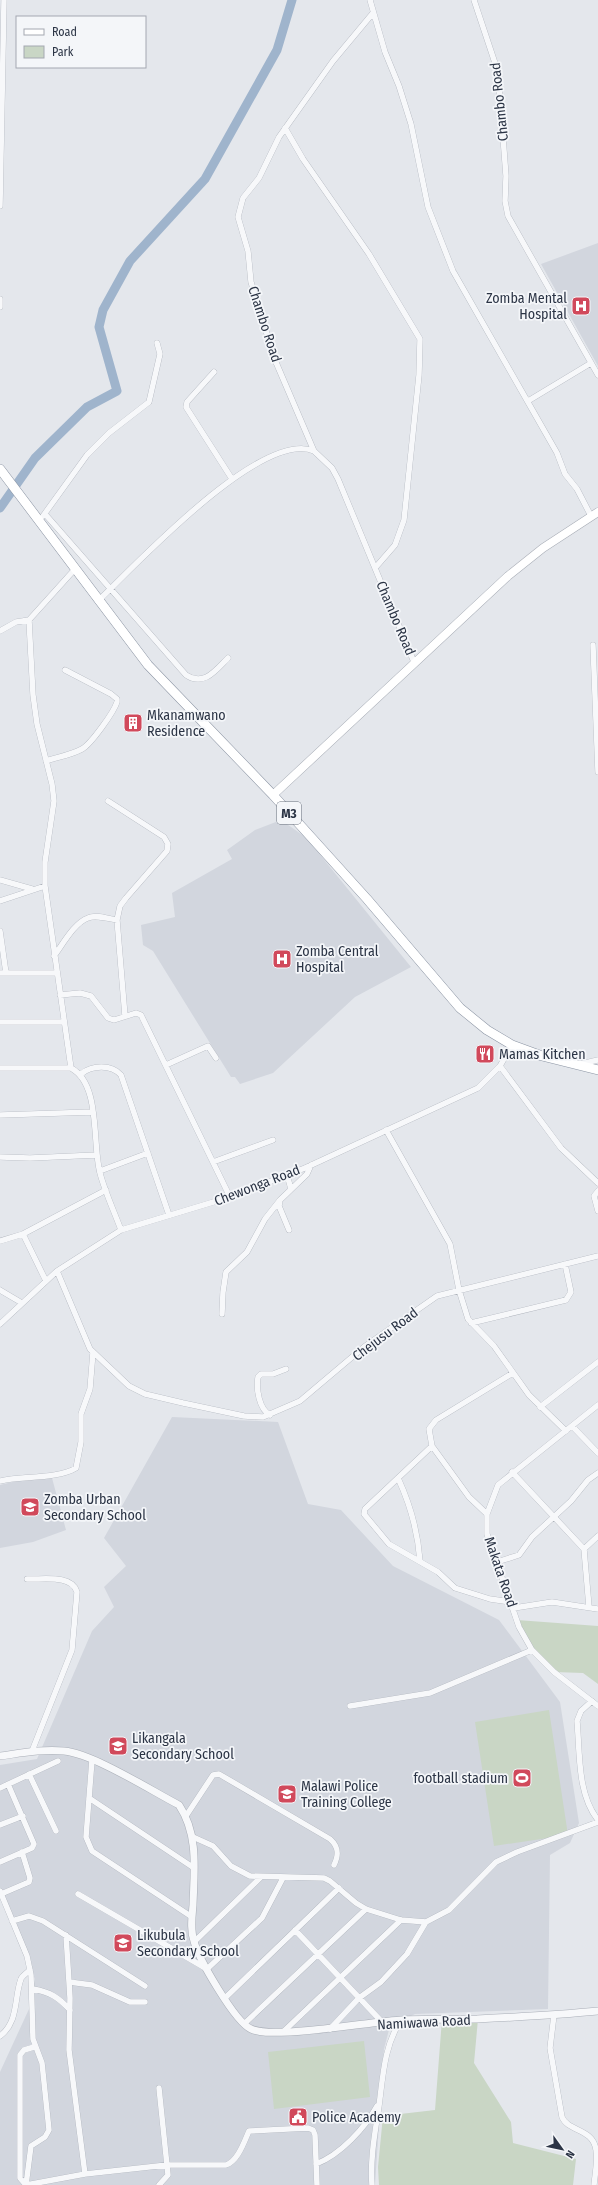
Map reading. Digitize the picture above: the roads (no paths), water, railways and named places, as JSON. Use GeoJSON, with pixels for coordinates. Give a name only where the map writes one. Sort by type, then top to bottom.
{"type":"FeatureCollection","features":[{"type":"Feature","properties":{"kind":"highway","name":"M3"},"geometry":{"type":"LineString","coordinates":[[0,469],[22,498],[42,518],[98,601],[148,665],[273,795],[367,899],[460,1008],[486,1030],[512,1045],[542,1056],[598,1070]]}},
{"type":"Feature","properties":{"kind":"main road"},"geometry":{"type":"LineString","coordinates":[[273,795],[508,576],[543,548],[595,514]]}},
{"type":"Feature","properties":{"kind":"street"},"geometry":{"type":"LineString","coordinates":[[0,206],[4,0]]}},
{"type":"Feature","properties":{"kind":"street"},"geometry":{"type":"LineString","coordinates":[[370,0],[385,52],[399,86],[411,124],[428,207],[453,271],[557,453],[565,474],[595,514]]}},
{"type":"Feature","properties":{"kind":"street","name":"Chambo Road"},"geometry":{"type":"LineString","coordinates":[[474,0],[498,72],[506,176],[505,201],[508,216],[598,375]]}},
{"type":"Feature","properties":{"kind":"street","name":"Chambo Road"},"geometry":{"type":"LineString","coordinates":[[373,13],[333,61],[285,128],[271,151],[259,178],[243,198],[239,210],[239,224],[248,251],[251,282],[275,360],[314,451],[336,473],[414,662]]}},
{"type":"Feature","properties":{"kind":"street"},"geometry":{"type":"LineString","coordinates":[[285,128],[307,165],[369,254],[420,339],[419,375],[404,520],[395,545],[375,568]]}},
{"type":"Feature","properties":{"kind":"street"},"geometry":{"type":"LineString","coordinates":[[0,299],[0,307]]}},
{"type":"Feature","properties":{"kind":"street"},"geometry":{"type":"LineString","coordinates":[[157,343],[160,354],[148,402],[109,433],[87,454],[42,518],[111,589],[141,625],[190,678],[197,680],[208,676],[228,658]]}},
{"type":"Feature","properties":{"kind":"street"},"geometry":{"type":"LineString","coordinates":[[528,401],[591,363]]}},
{"type":"Feature","properties":{"kind":"street"},"geometry":{"type":"LineString","coordinates":[[214,372],[189,399],[186,407],[232,479]]}},
{"type":"Feature","properties":{"kind":"street"},"geometry":{"type":"LineString","coordinates":[[98,601],[192,513],[232,479],[279,452],[306,448],[314,451]]}},
{"type":"Feature","properties":{"kind":"street"},"geometry":{"type":"LineString","coordinates":[[0,631],[16,622],[29,620],[75,569]]}},
{"type":"Feature","properties":{"kind":"street"},"geometry":{"type":"LineString","coordinates":[[29,620],[33,695],[37,724],[54,801],[45,862],[45,886],[71,1068]]}},
{"type":"Feature","properties":{"kind":"street"},"geometry":{"type":"LineString","coordinates":[[593,645],[598,772]]}},
{"type":"Feature","properties":{"kind":"street"},"geometry":{"type":"LineString","coordinates":[[46,760],[74,752],[87,746],[100,730],[117,702],[117,699],[111,694],[65,670]]}},
{"type":"Feature","properties":{"kind":"street"},"geometry":{"type":"LineString","coordinates":[[108,801],[164,837],[168,844],[164,855],[120,906],[117,920],[125,1016]]}},
{"type":"Feature","properties":{"kind":"street"},"geometry":{"type":"LineString","coordinates":[[0,880],[32,889]]}},
{"type":"Feature","properties":{"kind":"street"},"geometry":{"type":"LineString","coordinates":[[0,901],[32,889],[45,886]]}},
{"type":"Feature","properties":{"kind":"street"},"geometry":{"type":"LineString","coordinates":[[54,956],[73,931],[88,918],[98,917],[117,920]]}},
{"type":"Feature","properties":{"kind":"street"},"geometry":{"type":"LineString","coordinates":[[0,931],[3,973],[57,973]]}},
{"type":"Feature","properties":{"kind":"street"},"geometry":{"type":"LineString","coordinates":[[60,995],[87,994],[91,996],[108,1018],[114,1020],[137,1013],[141,1015],[230,1197]]}},
{"type":"Feature","properties":{"kind":"street"},"geometry":{"type":"LineString","coordinates":[[0,1022],[64,1022]]}},
{"type":"Feature","properties":{"kind":"street","name":"Chewonga Road"},"geometry":{"type":"LineString","coordinates":[[0,1324],[45,1279],[87,1250],[121,1230],[230,1197],[287,1175],[478,1088],[492,1076],[500,1066],[512,1045]]}},
{"type":"Feature","properties":{"kind":"street"},"geometry":{"type":"LineString","coordinates":[[166,1065],[208,1046],[216,1058]]}},
{"type":"Feature","properties":{"kind":"street"},"geometry":{"type":"LineString","coordinates":[[579,1065],[598,1060]]}},
{"type":"Feature","properties":{"kind":"street"},"geometry":{"type":"LineString","coordinates":[[500,1066],[561,1148],[598,1183]]}},
{"type":"Feature","properties":{"kind":"street"},"geometry":{"type":"LineString","coordinates":[[0,1068],[71,1068],[81,1074],[88,1087],[93,1112],[100,1171],[121,1230]]}},
{"type":"Feature","properties":{"kind":"street"},"geometry":{"type":"LineString","coordinates":[[81,1074],[91,1068],[98,1068],[113,1070],[121,1076],[169,1215]]}},
{"type":"Feature","properties":{"kind":"street"},"geometry":{"type":"LineString","coordinates":[[0,1115],[93,1112]]}},
{"type":"Feature","properties":{"kind":"street"},"geometry":{"type":"LineString","coordinates":[[386,1130],[450,1244],[465,1314],[494,1346],[540,1407],[566,1431]]}},
{"type":"Feature","properties":{"kind":"street"},"geometry":{"type":"LineString","coordinates":[[213,1162],[273,1140]]}},
{"type":"Feature","properties":{"kind":"street"},"geometry":{"type":"LineString","coordinates":[[100,1171],[148,1153]]}},
{"type":"Feature","properties":{"kind":"street"},"geometry":{"type":"LineString","coordinates":[[0,1157],[37,1158],[97,1155]]}},
{"type":"Feature","properties":{"kind":"street"},"geometry":{"type":"LineString","coordinates":[[222,1314],[222,1292],[226,1272],[247,1252],[265,1219],[280,1200],[307,1174],[311,1165]]}},
{"type":"Feature","properties":{"kind":"street"},"geometry":{"type":"LineString","coordinates":[[287,1175],[291,1189]]}},
{"type":"Feature","properties":{"kind":"street"},"geometry":{"type":"LineString","coordinates":[[0,1241],[23,1234],[106,1190]]}},
{"type":"Feature","properties":{"kind":"street"},"geometry":{"type":"LineString","coordinates":[[598,1191],[594,1196],[598,1211]]}},
{"type":"Feature","properties":{"kind":"street"},"geometry":{"type":"LineString","coordinates":[[280,1200],[279,1206],[289,1230]]}},
{"type":"Feature","properties":{"kind":"street"},"geometry":{"type":"LineString","coordinates":[[23,1234],[45,1279]]}},
{"type":"Feature","properties":{"kind":"street","name":"Chejusu Road"},"geometry":{"type":"LineString","coordinates":[[92,1352],[129,1386],[139,1392],[244,1416],[270,1415],[300,1401],[311,1394],[364,1347],[433,1299],[459,1290],[598,1256]]}},
{"type":"Feature","properties":{"kind":"street"},"geometry":{"type":"LineString","coordinates":[[472,1323],[566,1300],[571,1292],[565,1264]]}},
{"type":"Feature","properties":{"kind":"street"},"geometry":{"type":"LineString","coordinates":[[0,1481],[18,1477],[53,1475],[76,1468],[81,1442],[81,1414],[90,1389],[92,1352],[56,1271]]}},
{"type":"Feature","properties":{"kind":"street"},"geometry":{"type":"LineString","coordinates":[[0,1290],[22,1303]]}},
{"type":"Feature","properties":{"kind":"street"},"geometry":{"type":"LineString","coordinates":[[540,1407],[598,1362]]}},
{"type":"Feature","properties":{"kind":"street"},"geometry":{"type":"LineString","coordinates":[[270,1415],[262,1408],[260,1403],[258,1377],[261,1374],[273,1374],[286,1369]]}},
{"type":"Feature","properties":{"kind":"street"},"geometry":{"type":"LineString","coordinates":[[487,1514],[469,1497],[432,1446],[429,1429],[436,1420],[513,1373]]}},
{"type":"Feature","properties":{"kind":"street","name":"Makata Road"},"geometry":{"type":"LineString","coordinates":[[598,1405],[512,1472],[498,1485],[487,1514],[487,1534],[514,1608],[519,1628],[532,1650],[554,1672],[598,1706]]}},
{"type":"Feature","properties":{"kind":"street"},"geometry":{"type":"LineString","coordinates":[[572,1426],[598,1453]]}},
{"type":"Feature","properties":{"kind":"street"},"geometry":{"type":"LineString","coordinates":[[432,1446],[365,1509],[364,1514],[389,1544],[438,1572],[455,1588],[490,1599],[511,1602]]}},
{"type":"Feature","properties":{"kind":"street"},"geometry":{"type":"LineString","coordinates":[[512,1472],[584,1549],[589,1607]]}},
{"type":"Feature","properties":{"kind":"street"},"geometry":{"type":"LineString","coordinates":[[498,1562],[519,1555],[529,1540],[571,1500],[588,1480],[598,1472]]}},
{"type":"Feature","properties":{"kind":"street"},"geometry":{"type":"LineString","coordinates":[[398,1478],[409,1510],[419,1547],[420,1561]]}},
{"type":"Feature","properties":{"kind":"street"},"geometry":{"type":"LineString","coordinates":[[584,1549],[598,1536]]}},
{"type":"Feature","properties":{"kind":"street"},"geometry":{"type":"LineString","coordinates":[[27,1579],[66,1580],[75,1586],[77,1592],[72,1650],[32,1751]]}},
{"type":"Feature","properties":{"kind":"street"},"geometry":{"type":"LineString","coordinates":[[514,1608],[552,1602],[598,1609]]}},
{"type":"Feature","properties":{"kind":"street"},"geometry":{"type":"LineString","coordinates":[[350,1706],[430,1694],[532,1650]]}},
{"type":"Feature","properties":{"kind":"street"},"geometry":{"type":"LineString","coordinates":[[329,2029],[359,1998],[381,1982],[407,1954],[426,1922],[449,1910],[496,1862],[517,1852],[598,1821],[588,1803],[583,1788],[578,1721],[582,1711],[592,1701]]}},
{"type":"Feature","properties":{"kind":"street"},"geometry":{"type":"LineString","coordinates":[[0,1756],[32,1751],[66,1751],[92,1760],[179,1805],[186,1816],[193,1837],[194,1868],[192,1917],[194,1942],[207,1970],[244,2024],[366,1909]]}},
{"type":"Feature","properties":{"kind":"street"},"geometry":{"type":"LineString","coordinates":[[92,1760],[86,1837],[92,1851],[192,1917]]}},
{"type":"Feature","properties":{"kind":"street"},"geometry":{"type":"LineString","coordinates":[[0,1788],[58,1761]]}},
{"type":"Feature","properties":{"kind":"street"},"geometry":{"type":"LineString","coordinates":[[29,1774],[56,1831]]}},
{"type":"Feature","properties":{"kind":"street"},"geometry":{"type":"LineString","coordinates":[[186,1816],[213,1775],[219,1774],[330,1839],[336,1844],[337,1850],[334,1865]]}},
{"type":"Feature","properties":{"kind":"street"},"geometry":{"type":"LineString","coordinates":[[0,1862],[32,1848],[34,1844],[8,1784]]}},
{"type":"Feature","properties":{"kind":"street"},"geometry":{"type":"LineString","coordinates":[[89,1798],[194,1868]]}},
{"type":"Feature","properties":{"kind":"street"},"geometry":{"type":"LineString","coordinates":[[0,1825],[23,1816]]}},
{"type":"Feature","properties":{"kind":"street"},"geometry":{"type":"LineString","coordinates":[[193,1837],[213,1846],[231,1866],[250,1876],[260,1878],[317,1877],[330,1881],[366,1909],[401,1920],[426,1922]]}},
{"type":"Feature","properties":{"kind":"street"},"geometry":{"type":"LineString","coordinates":[[22,1852],[30,1878],[29,1882],[1,1892],[27,1956],[30,1970],[34,2047],[42,2063],[49,2130],[45,2137],[32,2146],[26,2185]]}},
{"type":"Feature","properties":{"kind":"street"},"geometry":{"type":"LineString","coordinates":[[194,1942],[260,1878]]}},
{"type":"Feature","properties":{"kind":"street"},"geometry":{"type":"LineString","coordinates":[[207,1970],[262,1918],[283,1878]]}},
{"type":"Feature","properties":{"kind":"street"},"geometry":{"type":"LineString","coordinates":[[225,1998],[340,1888]]}},
{"type":"Feature","properties":{"kind":"street"},"geometry":{"type":"LineString","coordinates":[[78,1894],[207,1970]]}},
{"type":"Feature","properties":{"kind":"street"},"geometry":{"type":"LineString","coordinates":[[12,1921],[29,1916],[35,1917],[66,1935],[145,1986]]}},
{"type":"Feature","properties":{"kind":"street"},"geometry":{"type":"LineString","coordinates":[[283,2032],[401,1920]]}},
{"type":"Feature","properties":{"kind":"street"},"geometry":{"type":"LineString","coordinates":[[295,1930],[384,2023]]}},
{"type":"Feature","properties":{"kind":"street"},"geometry":{"type":"LineString","coordinates":[[66,1935],[70,2010],[69,2050],[86,2174]]}},
{"type":"Feature","properties":{"kind":"street"},"geometry":{"type":"LineString","coordinates":[[0,2036],[8,2027],[15,2011],[21,1978],[30,1970]]}},
{"type":"Feature","properties":{"kind":"street"},"geometry":{"type":"LineString","coordinates":[[69,1982],[92,1985],[130,2002],[145,2002]]}},
{"type":"Feature","properties":{"kind":"street"},"geometry":{"type":"LineString","coordinates":[[32,1989],[50,1992],[59,1998],[70,2010]]}},
{"type":"Feature","properties":{"kind":"street","name":"Namiwawa Road"},"geometry":{"type":"LineString","coordinates":[[244,2024],[251,2029],[275,2033],[329,2029],[401,2020],[554,2015],[598,2011]]}},
{"type":"Feature","properties":{"kind":"street"},"geometry":{"type":"LineString","coordinates":[[554,2015],[550,2048],[562,2117],[564,2122],[589,2135],[597,2149],[596,2178],[594,2185]]}},
{"type":"Feature","properties":{"kind":"street"},"geometry":{"type":"LineString","coordinates":[[372,2185],[371,2158],[388,2047],[394,2031],[401,2020]]}},
{"type":"Feature","properties":{"kind":"street"},"geometry":{"type":"LineString","coordinates":[[26,2185],[20,2178],[20,2056],[24,2050],[34,2047]]}},
{"type":"Feature","properties":{"kind":"street"},"geometry":{"type":"LineString","coordinates":[[159,2088],[168,2175],[159,2185]]}},
{"type":"Feature","properties":{"kind":"street"},"geometry":{"type":"LineString","coordinates":[[316,2164],[333,2154],[363,2129],[380,2102]]}},
{"type":"Feature","properties":{"kind":"street"},"geometry":{"type":"LineString","coordinates":[[26,2185],[86,2174],[167,2165],[226,2165],[232,2162],[239,2152],[249,2131],[308,2128],[313,2130],[315,2135],[317,2185]]}},
{"type":"Feature","properties":{"kind":"waterway"},"geometry":{"type":"LineString","coordinates":[[0,508],[35,458],[87,407],[117,391],[99,327],[103,310],[130,261],[205,179],[277,50],[292,0]]}},
{"type":"Feature","properties":{"kind":"place","name":"Zomba Mental Hospital"},"geometry":{"type":"Point","coordinates":[581,306]}},
{"type":"Feature","properties":{"kind":"place","name":"Mkanamwano Residence"},"geometry":{"type":"Point","coordinates":[133,723]}},
{"type":"Feature","properties":{"kind":"place","name":"Zomba Central Hospital"},"geometry":{"type":"Point","coordinates":[282,959]}},
{"type":"Feature","properties":{"kind":"place","name":"Mamas Kitchen"},"geometry":{"type":"Point","coordinates":[485,1054]}},
{"type":"Feature","properties":{"kind":"place","name":"Zomba Urban Secondary School"},"geometry":{"type":"Point","coordinates":[30,1507]}},
{"type":"Feature","properties":{"kind":"place","name":"Likangala Secondary School"},"geometry":{"type":"Point","coordinates":[118,1746]}},
{"type":"Feature","properties":{"kind":"place","name":"football stadium"},"geometry":{"type":"Point","coordinates":[522,1778]}},
{"type":"Feature","properties":{"kind":"place","name":"Malawi Police Training College"},"geometry":{"type":"Point","coordinates":[287,1794]}},
{"type":"Feature","properties":{"kind":"place","name":"Likubula Secondary School"},"geometry":{"type":"Point","coordinates":[123,1943]}},
{"type":"Feature","properties":{"kind":"place","name":"Police Academy"},"geometry":{"type":"Point","coordinates":[298,2117]}}]}
